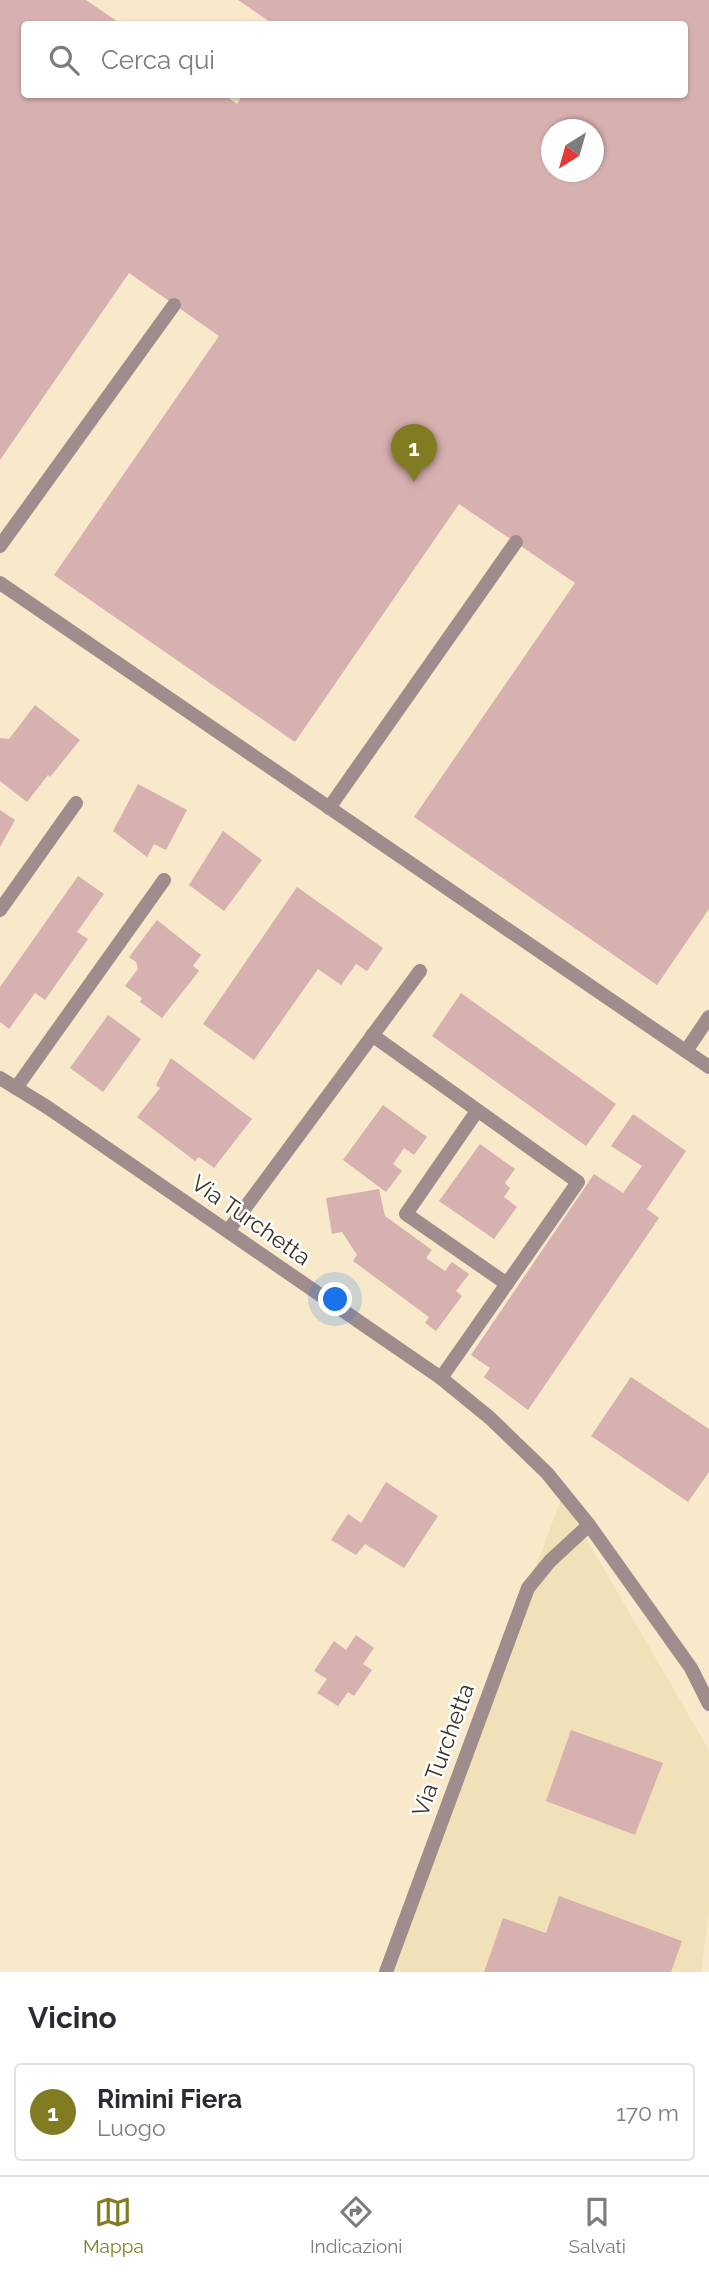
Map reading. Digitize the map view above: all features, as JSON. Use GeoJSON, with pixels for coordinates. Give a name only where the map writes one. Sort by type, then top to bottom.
{"type":"FeatureCollection","features":[{"type":"Feature","properties":{"kind":"street"},"geometry":{"type":"LineString","coordinates":[[0,546],[174,305]]}},
{"type":"Feature","properties":{"kind":"street"},"geometry":{"type":"LineString","coordinates":[[329,807],[516,542]]}},
{"type":"Feature","properties":{"kind":"street"},"geometry":{"type":"LineString","coordinates":[[0,583],[709,1067]]}},
{"type":"Feature","properties":{"kind":"street"},"geometry":{"type":"LineString","coordinates":[[0,910],[76,803]]}},
{"type":"Feature","properties":{"kind":"street"},"geometry":{"type":"LineString","coordinates":[[16,1088],[164,880]]}},
{"type":"Feature","properties":{"kind":"street"},"geometry":{"type":"LineString","coordinates":[[228,1231],[420,971]]}},
{"type":"Feature","properties":{"kind":"street"},"geometry":{"type":"LineString","coordinates":[[686,1051],[709,1017]]}},
{"type":"Feature","properties":{"kind":"street"},"geometry":{"type":"LineString","coordinates":[[372,1035],[578,1182],[441,1378]]}},
{"type":"Feature","properties":{"kind":"street","name":"Via Turchetta"},"geometry":{"type":"LineString","coordinates":[[0,1078],[47,1107],[441,1378],[490,1418],[547,1474],[589,1525],[691,1668],[709,1704]]}},
{"type":"Feature","properties":{"kind":"street"},"geometry":{"type":"LineString","coordinates":[[477,1111],[406,1214],[507,1284]]}},
{"type":"Feature","properties":{"kind":"street","name":"Via Turchetta"},"geometry":{"type":"LineString","coordinates":[[386,1972],[528,1588],[550,1561],[589,1525]]}},
{"type":"Feature","properties":{"kind":"shaded area"},"geometry":{"type":"Polygon","coordinates":[[[562,1497],[709,1750],[709,1911],[701,1972],[382,1972],[562,1497]]]}},
{"type":"Feature","properties":{"kind":"building"},"geometry":{"type":"Polygon","coordinates":[[[0,0],[86,0],[117,21],[21,21],[21,98],[229,98],[237,104],[241,98],[688,98],[688,21],[269,21],[238,0],[709,0],[709,909],[657,985],[414,817],[575,583],[459,504],[295,742],[54,575],[219,336],[129,273],[0,460],[0,0]]]}},
{"type":"Feature","properties":{"kind":"building"},"geometry":{"type":"Polygon","coordinates":[[[35,705],[80,740],[27,802],[0,781],[0,738],[9,739],[35,705]]]}},
{"type":"Feature","properties":{"kind":"building"},"geometry":{"type":"Polygon","coordinates":[[[138,784],[187,810],[166,850],[154,844],[147,857],[113,831],[138,784]]]}},
{"type":"Feature","properties":{"kind":"building"},"geometry":{"type":"Polygon","coordinates":[[[0,810],[15,820],[0,847],[0,810]]]}},
{"type":"Feature","properties":{"kind":"building"},"geometry":{"type":"Polygon","coordinates":[[[223,831],[262,860],[224,911],[189,885],[223,831]]]}},
{"type":"Feature","properties":{"kind":"building"},"geometry":{"type":"Polygon","coordinates":[[[78,876],[104,894],[77,932],[88,939],[45,1000],[35,993],[9,1029],[0,1022],[0,987],[78,876]]]}},
{"type":"Feature","properties":{"kind":"building"},"geometry":{"type":"Polygon","coordinates":[[[297,887],[383,948],[367,971],[356,964],[341,985],[318,969],[254,1060],[203,1024],[297,887]]]}},
{"type":"Feature","properties":{"kind":"building"},"geometry":{"type":"Polygon","coordinates":[[[157,920],[201,955],[193,966],[199,971],[162,1018],[140,1002],[142,998],[125,986],[138,969],[136,962],[129,957],[157,920]]]}},
{"type":"Feature","properties":{"kind":"building"},"geometry":{"type":"Polygon","coordinates":[[[461,993],[616,1104],[586,1146],[432,1036],[461,993]]]}},
{"type":"Feature","properties":{"kind":"building"},"geometry":{"type":"Polygon","coordinates":[[[108,1015],[141,1039],[103,1092],[70,1068],[108,1015]]]}},
{"type":"Feature","properties":{"kind":"building"},"geometry":{"type":"Polygon","coordinates":[[[171,1058],[252,1119],[214,1168],[199,1157],[195,1161],[137,1117],[160,1088],[156,1085],[171,1058]]]}},
{"type":"Feature","properties":{"kind":"building"},"geometry":{"type":"Polygon","coordinates":[[[383,1105],[427,1137],[414,1155],[404,1148],[393,1164],[402,1171],[386,1192],[343,1160],[383,1105]]]}},
{"type":"Feature","properties":{"kind":"building"},"geometry":{"type":"Polygon","coordinates":[[[633,1114],[686,1151],[647,1209],[659,1218],[528,1410],[484,1377],[490,1368],[471,1355],[594,1174],[623,1193],[642,1166],[611,1146],[633,1114]]]}},
{"type":"Feature","properties":{"kind":"building"},"geometry":{"type":"Polygon","coordinates":[[[480,1144],[515,1169],[505,1183],[510,1188],[504,1197],[517,1207],[494,1239],[439,1201],[480,1144]]]}},
{"type":"Feature","properties":{"kind":"building"},"geometry":{"type":"Polygon","coordinates":[[[379,1189],[385,1216],[432,1250],[426,1258],[445,1271],[452,1262],[469,1274],[456,1291],[462,1296],[436,1331],[425,1323],[429,1317],[353,1261],[357,1255],[342,1232],[332,1234],[326,1198],[379,1189]]]}},
{"type":"Feature","properties":{"kind":"building"},"geometry":{"type":"Polygon","coordinates":[[[631,1377],[709,1429],[709,1472],[688,1502],[591,1436],[631,1377]]]}},
{"type":"Feature","properties":{"kind":"building"},"geometry":{"type":"Polygon","coordinates":[[[386,1482],[438,1516],[404,1568],[365,1544],[356,1555],[331,1540],[348,1514],[361,1523],[386,1482]]]}},
{"type":"Feature","properties":{"kind":"building"},"geometry":{"type":"Polygon","coordinates":[[[356,1635],[374,1648],[363,1664],[372,1670],[354,1696],[348,1692],[338,1706],[317,1693],[327,1679],[314,1671],[334,1641],[346,1650],[356,1635]]]}},
{"type":"Feature","properties":{"kind":"building"},"geometry":{"type":"Polygon","coordinates":[[[571,1730],[663,1763],[635,1835],[546,1801],[571,1730]]]}},
{"type":"Feature","properties":{"kind":"building"},"geometry":{"type":"Polygon","coordinates":[[[559,1896],[682,1941],[671,1972],[484,1972],[503,1918],[546,1933],[559,1896]]]}},
{"type":"Feature","properties":{"kind":"place","name":"Rimini Fiera"},"geometry":{"type":"Point","coordinates":[414,482]}}]}
